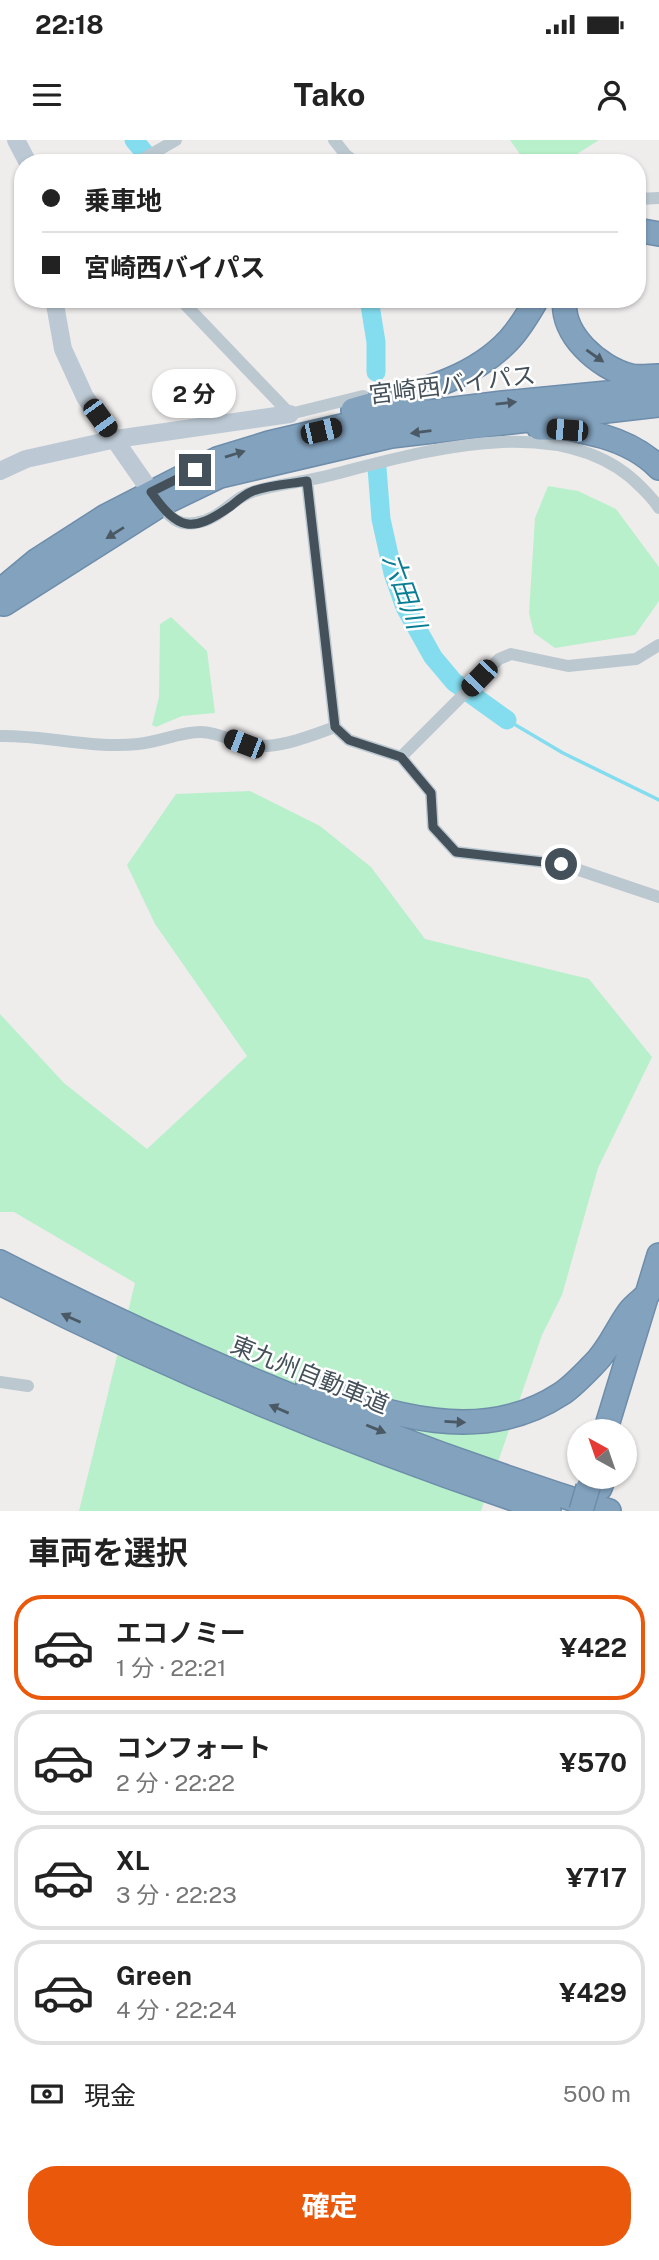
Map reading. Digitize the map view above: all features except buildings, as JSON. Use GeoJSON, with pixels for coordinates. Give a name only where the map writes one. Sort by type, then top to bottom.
{"type":"FeatureCollection","features":[{"type":"Feature","properties":{"kind":"highway"},"geometry":{"type":"LineString","coordinates":[[269,443],[303,425],[432,387],[466,373],[510,339],[531,308]]}},
{"type":"Feature","properties":{"kind":"highway"},"geometry":{"type":"LineString","coordinates":[[565,308],[565,318],[575,338],[599,360],[631,376],[659,376]]}},
{"type":"Feature","properties":{"kind":"highway","name":"宮崎西バイパス"},"geometry":{"type":"LineString","coordinates":[[0,606],[155,498],[218,459],[269,443],[372,419],[659,388]]}},
{"type":"Feature","properties":{"kind":"highway","name":"宮崎西バイパス"},"geometry":{"type":"LineString","coordinates":[[0,591],[36,561],[106,516],[220,476],[391,436],[659,405]]}},
{"type":"Feature","properties":{"kind":"highway"},"geometry":{"type":"LineString","coordinates":[[453,429],[545,428],[588,432],[617,442],[659,468]]}},
{"type":"Feature","properties":{"kind":"highway"},"geometry":{"type":"LineString","coordinates":[[621,1419],[656,1292],[659,1255]]}},
{"type":"Feature","properties":{"kind":"highway","name":"東九州自動車道"},"geometry":{"type":"LineString","coordinates":[[0,1262],[65,1296],[197,1356],[404,1440],[609,1511]]}},
{"type":"Feature","properties":{"kind":"highway","name":"東九州自動車道"},"geometry":{"type":"LineString","coordinates":[[0,1283],[187,1370],[360,1443],[464,1483],[549,1511]]}},
{"type":"Feature","properties":{"kind":"highway"},"geometry":{"type":"LineString","coordinates":[[65,1296],[352,1402],[416,1419],[468,1422],[494,1420],[530,1410],[561,1394],[595,1363],[616,1336],[629,1312],[656,1292]]}},
{"type":"Feature","properties":{"kind":"highway"},"geometry":{"type":"LineString","coordinates":[[610,1419],[656,1292]]}},
{"type":"Feature","properties":{"kind":"highway"},"geometry":{"type":"LineString","coordinates":[[581,1511],[592,1489]]}},
{"type":"Feature","properties":{"kind":"highway"},"geometry":{"type":"LineString","coordinates":[[593,1511],[595,1489]]}},
{"type":"Feature","properties":{"kind":"street"},"geometry":{"type":"LineString","coordinates":[[152,154],[176,140]]}},
{"type":"Feature","properties":{"kind":"street"},"geometry":{"type":"LineString","coordinates":[[334,140],[345,154]]}},
{"type":"Feature","properties":{"kind":"street"},"geometry":{"type":"LineString","coordinates":[[55,308],[62,349],[85,397],[155,498],[171,519],[181,523],[193,524],[212,519],[251,491],[307,481],[396,457],[495,441],[574,448],[603,459],[629,475],[659,508]]}},
{"type":"Feature","properties":{"kind":"street"},"geometry":{"type":"LineString","coordinates":[[189,308],[290,414]]}},
{"type":"Feature","properties":{"kind":"street"},"geometry":{"type":"LineString","coordinates":[[0,471],[26,459],[116,439],[290,414],[451,372],[472,361],[501,338],[522,308]]}},
{"type":"Feature","properties":{"kind":"street"},"geometry":{"type":"LineString","coordinates":[[307,481],[335,727],[349,740],[401,757],[431,793],[433,827],[456,852],[561,864],[659,897]]}},
{"type":"Feature","properties":{"kind":"street"},"geometry":{"type":"LineString","coordinates":[[401,757],[499,659],[511,653],[568,666],[636,659],[659,645]]}},
{"type":"Feature","properties":{"kind":"street"},"geometry":{"type":"LineString","coordinates":[[0,736],[77,744],[138,744],[204,732],[244,744],[265,747],[335,727]]}},
{"type":"Feature","properties":{"kind":"street"},"geometry":{"type":"LineString","coordinates":[[0,1381],[28,1386]]}},
{"type":"Feature","properties":{"kind":"green space"},"geometry":{"type":"Polygon","coordinates":[[[510,140],[599,140],[577,154],[520,154],[510,140]]]}},
{"type":"Feature","properties":{"kind":"green space"},"geometry":{"type":"Polygon","coordinates":[[[548,486],[578,491],[616,509],[659,567],[659,601],[635,635],[555,648],[534,633],[529,613],[535,518],[548,486]]]}},
{"type":"Feature","properties":{"kind":"green space"},"geometry":{"type":"Polygon","coordinates":[[[171,617],[207,651],[215,713],[182,716],[156,727],[152,725],[159,697],[160,624],[171,617]]]}},
{"type":"Feature","properties":{"kind":"green space"},"geometry":{"type":"Polygon","coordinates":[[[250,791],[320,826],[371,867],[425,939],[589,979],[652,1057],[598,1168],[562,1295],[542,1335],[481,1511],[79,1511],[135,1283],[14,1212],[0,1212],[0,1014],[64,1083],[147,1149],[247,1056],[155,924],[127,865],[176,794],[250,791]]]}},
{"type":"Feature","properties":{"kind":"waterway","name":"六田川"},"geometry":{"type":"LineString","coordinates":[[134,140],[146,154]]}},
{"type":"Feature","properties":{"kind":"waterway","name":"六田川"},"geometry":{"type":"LineString","coordinates":[[370,308],[376,342],[376,372]]}},
{"type":"Feature","properties":{"kind":"waterway","name":"六田川"},"geometry":{"type":"LineString","coordinates":[[377,468],[381,519],[393,573],[405,607],[433,657],[454,682],[507,720]]}},
{"type":"Feature","properties":{"kind":"waterway"},"geometry":{"type":"LineString","coordinates":[[507,720],[563,753],[659,800]]}},
{"type":"Feature","properties":{"kind":"route"},"geometry":{"type":"LineString","coordinates":[[195,470],[151,492],[171,519],[181,523],[193,524],[212,519],[251,491],[307,481],[335,727],[349,740],[401,757],[431,793],[433,827],[443,841],[456,852],[561,864]]}}]}
